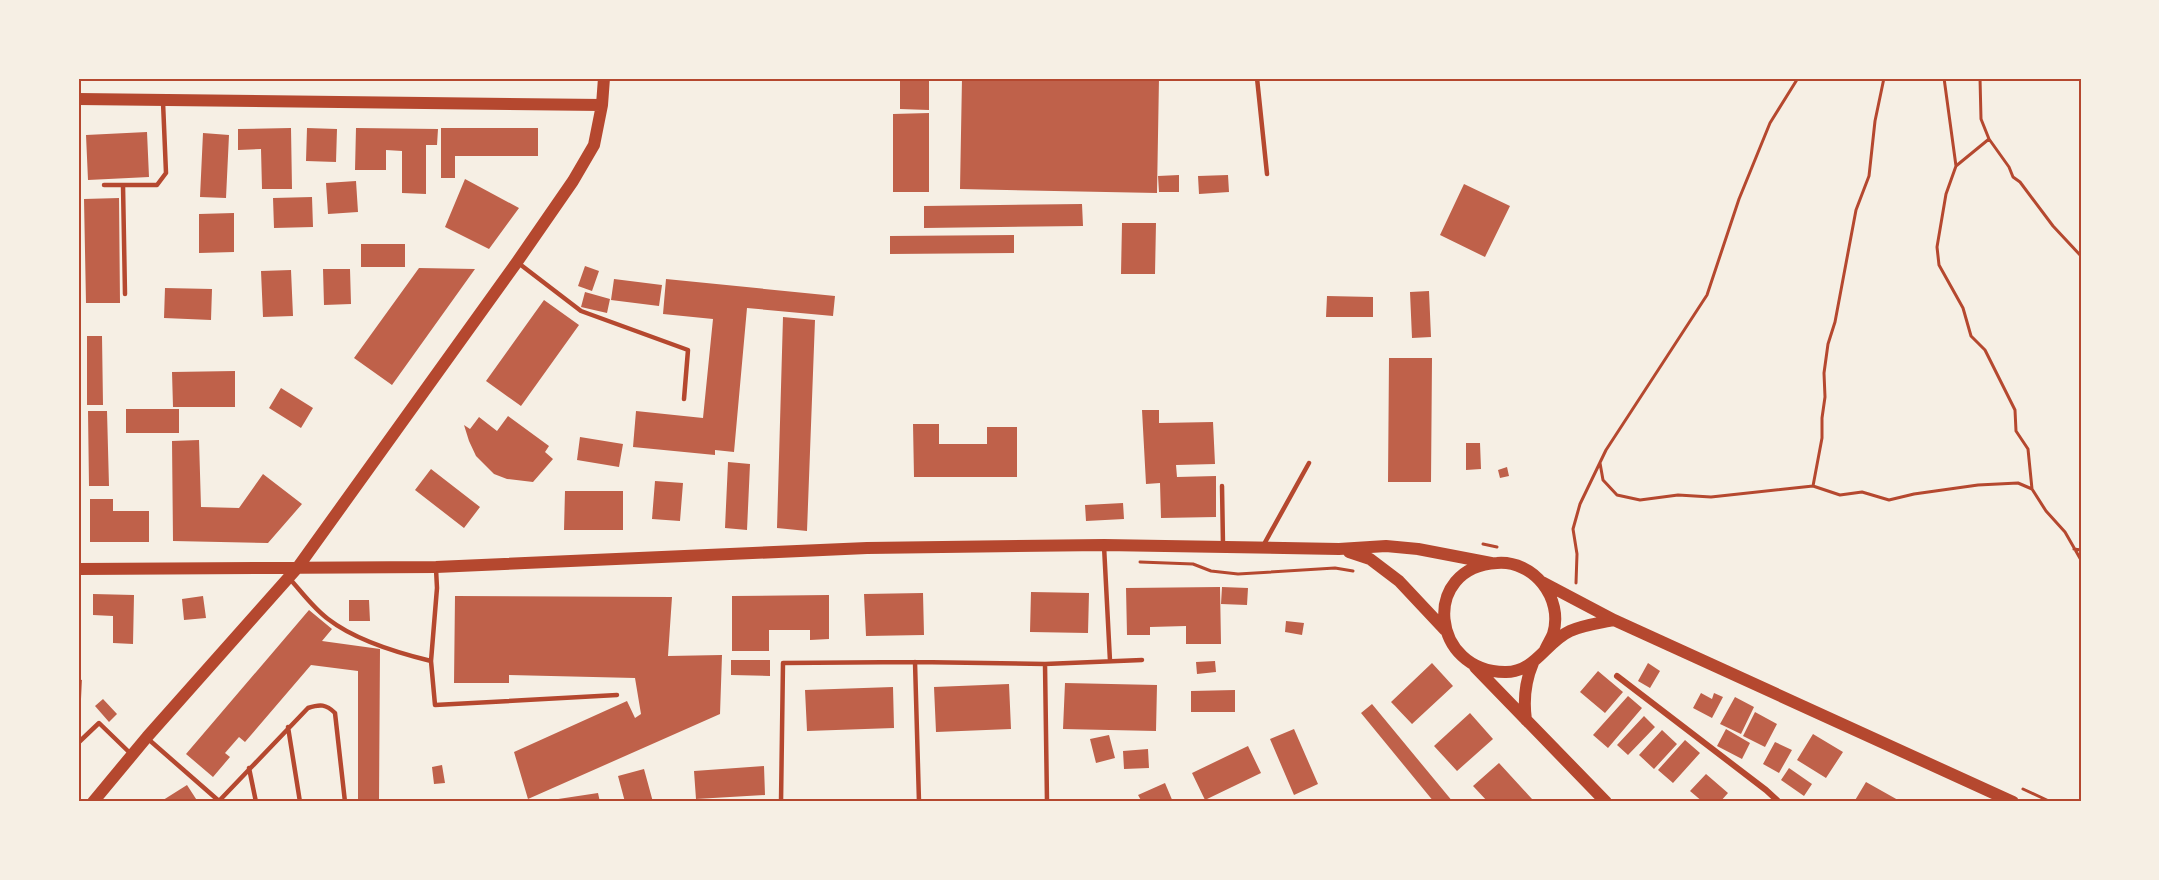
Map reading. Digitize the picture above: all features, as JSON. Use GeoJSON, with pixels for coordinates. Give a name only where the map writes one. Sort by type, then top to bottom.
{"type":"FeatureCollection","features":[{"type":"Feature","properties":{"kind":"main road"},"geometry":{"type":"LineString","coordinates":[[93,802],[147,737],[298,567],[517,262],[573,181],[594,145],[602,105],[604,78]]}},
{"type":"Feature","properties":{"kind":"main road"},"geometry":{"type":"LineString","coordinates":[[78,99],[602,105]]}},
{"type":"Feature","properties":{"kind":"main road"},"geometry":{"type":"LineString","coordinates":[[78,569],[436,567],[867,548],[1104,545],[1262,549],[1339,549],[1386,546],[1419,549],[1491,563],[1515,564],[1542,582],[1614,620],[2013,802]]}},
{"type":"Feature","properties":{"kind":"main road"},"geometry":{"type":"LineString","coordinates":[[1339,549],[1370,559],[1400,580],[1445,630],[1460,656],[1474,666],[1606,802]]}},
{"type":"Feature","properties":{"kind":"main road"},"geometry":{"type":"LineString","coordinates":[[1445,630],[1443,610],[1454,583],[1478,566],[1491,563]]}},
{"type":"Feature","properties":{"kind":"main road"},"geometry":{"type":"LineString","coordinates":[[1542,582],[1554,605],[1553,633],[1545,650]]}},
{"type":"Feature","properties":{"kind":"main road"},"geometry":{"type":"LineString","coordinates":[[1526,720],[1524,694],[1533,663],[1557,639],[1570,631],[1614,620]]}},
{"type":"Feature","properties":{"kind":"main road"},"geometry":{"type":"LineString","coordinates":[[1474,666],[1507,672],[1533,663]]}},
{"type":"Feature","properties":{"kind":"street"},"geometry":{"type":"LineString","coordinates":[[1617,676],[1779,802]]}},
{"type":"Feature","properties":{"kind":"lane"},"geometry":{"type":"LineString","coordinates":[[1257,78],[1267,174]]}},
{"type":"Feature","properties":{"kind":"lane"},"geometry":{"type":"LineString","coordinates":[[104,185],[157,185],[166,173],[162,100]]}},
{"type":"Feature","properties":{"kind":"lane"},"geometry":{"type":"LineString","coordinates":[[123,185],[125,294]]}},
{"type":"Feature","properties":{"kind":"lane"},"geometry":{"type":"LineString","coordinates":[[517,262],[581,311],[688,350],[684,399]]}},
{"type":"Feature","properties":{"kind":"lane"},"geometry":{"type":"LineString","coordinates":[[1262,549],[1309,464]]}},
{"type":"Feature","properties":{"kind":"lane"},"geometry":{"type":"LineString","coordinates":[[1222,486],[1223,547]]}},
{"type":"Feature","properties":{"kind":"lane"},"geometry":{"type":"LineString","coordinates":[[1104,545],[1110,661]]}},
{"type":"Feature","properties":{"kind":"lane"},"geometry":{"type":"LineString","coordinates":[[436,567],[437,588],[432,661],[435,705],[617,695]]}},
{"type":"Feature","properties":{"kind":"lane"},"geometry":{"type":"LineString","coordinates":[[289,578],[327,619],[386,648],[432,661]]}},
{"type":"Feature","properties":{"kind":"lane"},"geometry":{"type":"LineString","coordinates":[[781,802],[783,663],[1046,664],[1142,660]]}},
{"type":"Feature","properties":{"kind":"lane"},"geometry":{"type":"LineString","coordinates":[[915,662],[919,802]]}},
{"type":"Feature","properties":{"kind":"lane"},"geometry":{"type":"LineString","coordinates":[[1046,664],[1047,802]]}},
{"type":"Feature","properties":{"kind":"lane"},"geometry":{"type":"LineString","coordinates":[[147,737],[219,802],[308,708],[320,704],[328,706],[335,714],[345,802]]}},
{"type":"Feature","properties":{"kind":"lane"},"geometry":{"type":"LineString","coordinates":[[78,743],[99,723],[132,755]]}},
{"type":"Feature","properties":{"kind":"lane"},"geometry":{"type":"LineString","coordinates":[[288,727],[300,802]]}},
{"type":"Feature","properties":{"kind":"lane"},"geometry":{"type":"LineString","coordinates":[[249,768],[256,802]]}},
{"type":"Feature","properties":{"kind":"path"},"geometry":{"type":"LineString","coordinates":[[1576,585],[1577,554],[1573,529],[1580,504],[1606,450],[1707,296],[1739,199],[1770,123],[1798,78]]}},
{"type":"Feature","properties":{"kind":"path"},"geometry":{"type":"LineString","coordinates":[[1813,486],[1822,438],[1824,373],[1828,344],[1835,322],[1856,210],[1869,176],[1875,121],[1884,78]]}},
{"type":"Feature","properties":{"kind":"path"},"geometry":{"type":"LineString","coordinates":[[1944,78],[1956,166],[1946,194],[1937,247],[1939,265],[1963,308],[1971,336],[1985,350],[2015,410],[2016,431],[2028,449],[2032,489],[2046,511],[2065,531],[2081,560]]}},
{"type":"Feature","properties":{"kind":"path"},"geometry":{"type":"LineString","coordinates":[[1980,78],[1981,119],[1989,139],[2009,167],[2013,177],[2020,182],[2053,226],[2081,256]]}},
{"type":"Feature","properties":{"kind":"path"},"geometry":{"type":"LineString","coordinates":[[1956,166],[1989,139]]}},
{"type":"Feature","properties":{"kind":"path"},"geometry":{"type":"LineString","coordinates":[[1600,463],[1602,480],[1617,495],[1640,500],[1678,495],[1711,497],[1813,486],[1840,495],[1862,492],[1889,500],[1978,485],[2018,483],[2032,489]]}},
{"type":"Feature","properties":{"kind":"path"},"geometry":{"type":"LineString","coordinates":[[2074,549],[2081,550]]}},
{"type":"Feature","properties":{"kind":"path"},"geometry":{"type":"LineString","coordinates":[[1138,562],[1193,564],[1211,571],[1239,574],[1335,568],[1359,571]]}},
{"type":"Feature","properties":{"kind":"building"},"geometry":{"type":"Polygon","coordinates":[[[900,78],[929,78],[929,110],[900,109],[900,78]]]}},
{"type":"Feature","properties":{"kind":"building"},"geometry":{"type":"Polygon","coordinates":[[[962,78],[1159,78],[1157,193],[960,189],[962,78]]]}},
{"type":"Feature","properties":{"kind":"building"},"geometry":{"type":"Polygon","coordinates":[[[929,113],[929,192],[893,192],[893,114],[929,113]]]}},
{"type":"Feature","properties":{"kind":"building"},"geometry":{"type":"Polygon","coordinates":[[[291,128],[292,189],[262,189],[261,149],[238,150],[238,129],[291,128]]]}},
{"type":"Feature","properties":{"kind":"building"},"geometry":{"type":"Polygon","coordinates":[[[307,128],[337,129],[336,162],[306,161],[307,128]]]}},
{"type":"Feature","properties":{"kind":"building"},"geometry":{"type":"Polygon","coordinates":[[[356,128],[438,129],[437,145],[426,145],[426,194],[402,193],[402,151],[386,150],[386,170],[355,170],[356,128]]]}},
{"type":"Feature","properties":{"kind":"building"},"geometry":{"type":"Polygon","coordinates":[[[441,128],[538,128],[538,156],[455,156],[455,178],[441,178],[441,128]]]}},
{"type":"Feature","properties":{"kind":"building"},"geometry":{"type":"Polygon","coordinates":[[[147,132],[149,177],[88,180],[86,135],[147,132]]]}},
{"type":"Feature","properties":{"kind":"building"},"geometry":{"type":"Polygon","coordinates":[[[203,133],[229,135],[226,198],[200,197],[203,133]]]}},
{"type":"Feature","properties":{"kind":"building"},"geometry":{"type":"Polygon","coordinates":[[[1179,175],[1179,192],[1159,192],[1158,176],[1179,175]]]}},
{"type":"Feature","properties":{"kind":"building"},"geometry":{"type":"Polygon","coordinates":[[[1228,175],[1229,192],[1199,194],[1198,176],[1228,175]]]}},
{"type":"Feature","properties":{"kind":"building"},"geometry":{"type":"Polygon","coordinates":[[[465,179],[519,208],[489,249],[445,227],[465,179]]]}},
{"type":"Feature","properties":{"kind":"building"},"geometry":{"type":"Polygon","coordinates":[[[356,181],[358,212],[328,214],[326,183],[356,181]]]}},
{"type":"Feature","properties":{"kind":"building"},"geometry":{"type":"Polygon","coordinates":[[[1464,184],[1510,206],[1485,257],[1440,235],[1464,184]]]}},
{"type":"Feature","properties":{"kind":"building"},"geometry":{"type":"Polygon","coordinates":[[[312,197],[313,227],[274,228],[273,198],[312,197]]]}},
{"type":"Feature","properties":{"kind":"building"},"geometry":{"type":"Polygon","coordinates":[[[119,198],[120,303],[86,303],[84,199],[119,198]]]}},
{"type":"Feature","properties":{"kind":"building"},"geometry":{"type":"Polygon","coordinates":[[[1082,204],[1083,226],[924,228],[924,206],[1082,204]]]}},
{"type":"Feature","properties":{"kind":"building"},"geometry":{"type":"Polygon","coordinates":[[[234,213],[234,252],[199,253],[199,214],[234,213]]]}},
{"type":"Feature","properties":{"kind":"building"},"geometry":{"type":"Polygon","coordinates":[[[1122,223],[1156,223],[1155,274],[1121,274],[1122,223]]]}},
{"type":"Feature","properties":{"kind":"building"},"geometry":{"type":"Polygon","coordinates":[[[1014,235],[1014,253],[890,254],[890,236],[1014,235]]]}},
{"type":"Feature","properties":{"kind":"building"},"geometry":{"type":"Polygon","coordinates":[[[361,244],[405,244],[405,267],[361,267],[361,244]]]}},
{"type":"Feature","properties":{"kind":"building"},"geometry":{"type":"Polygon","coordinates":[[[585,266],[599,271],[592,291],[578,286],[585,266]]]}},
{"type":"Feature","properties":{"kind":"building"},"geometry":{"type":"Polygon","coordinates":[[[419,268],[475,269],[392,385],[354,358],[419,268]]]}},
{"type":"Feature","properties":{"kind":"building"},"geometry":{"type":"Polygon","coordinates":[[[323,269],[350,269],[351,304],[324,305],[323,269]]]}},
{"type":"Feature","properties":{"kind":"building"},"geometry":{"type":"Polygon","coordinates":[[[291,270],[293,316],[263,317],[261,271],[291,270]]]}},
{"type":"Feature","properties":{"kind":"building"},"geometry":{"type":"Polygon","coordinates":[[[614,279],[662,285],[659,306],[611,300],[614,279]]]}},
{"type":"Feature","properties":{"kind":"building"},"geometry":{"type":"Polygon","coordinates":[[[666,279],[835,296],[833,316],[747,308],[734,452],[715,450],[715,455],[633,447],[636,411],[703,418],[713,319],[663,314],[666,279]]]}},
{"type":"Feature","properties":{"kind":"building"},"geometry":{"type":"Polygon","coordinates":[[[165,288],[212,289],[211,320],[164,318],[165,288]]]}},
{"type":"Feature","properties":{"kind":"building"},"geometry":{"type":"Polygon","coordinates":[[[1429,291],[1431,337],[1412,338],[1410,292],[1429,291]]]}},
{"type":"Feature","properties":{"kind":"building"},"geometry":{"type":"Polygon","coordinates":[[[585,292],[610,299],[607,313],[581,307],[585,292]]]}},
{"type":"Feature","properties":{"kind":"building"},"geometry":{"type":"Polygon","coordinates":[[[1327,296],[1373,297],[1373,317],[1326,317],[1327,296]]]}},
{"type":"Feature","properties":{"kind":"building"},"geometry":{"type":"Polygon","coordinates":[[[544,300],[579,325],[521,406],[486,381],[544,300]]]}},
{"type":"Feature","properties":{"kind":"building"},"geometry":{"type":"Polygon","coordinates":[[[783,317],[815,320],[807,531],[777,528],[783,317]]]}},
{"type":"Feature","properties":{"kind":"building"},"geometry":{"type":"Polygon","coordinates":[[[87,336],[102,336],[103,405],[87,405],[87,336]]]}},
{"type":"Feature","properties":{"kind":"building"},"geometry":{"type":"Polygon","coordinates":[[[1389,358],[1432,358],[1431,482],[1388,482],[1389,358]]]}},
{"type":"Feature","properties":{"kind":"building"},"geometry":{"type":"Polygon","coordinates":[[[235,371],[235,407],[173,407],[172,372],[235,371]]]}},
{"type":"Feature","properties":{"kind":"building"},"geometry":{"type":"Polygon","coordinates":[[[281,388],[313,408],[301,428],[269,408],[281,388]]]}},
{"type":"Feature","properties":{"kind":"building"},"geometry":{"type":"Polygon","coordinates":[[[126,409],[179,409],[179,433],[126,433],[126,409]]]}},
{"type":"Feature","properties":{"kind":"building"},"geometry":{"type":"Polygon","coordinates":[[[1142,410],[1159,410],[1159,423],[1213,422],[1215,464],[1176,465],[1177,477],[1216,476],[1216,517],[1161,518],[1160,483],[1146,484],[1142,410]]]}},
{"type":"Feature","properties":{"kind":"building"},"geometry":{"type":"Polygon","coordinates":[[[88,411],[107,411],[109,486],[89,486],[88,411]]]}},
{"type":"Feature","properties":{"kind":"building"},"geometry":{"type":"Polygon","coordinates":[[[508,416],[549,446],[545,452],[553,459],[533,482],[507,479],[494,474],[476,456],[469,441],[464,425],[470,429],[479,417],[497,431],[508,416]]]}},
{"type":"Feature","properties":{"kind":"building"},"geometry":{"type":"Polygon","coordinates":[[[913,424],[939,424],[939,444],[987,444],[987,427],[1017,427],[1017,477],[914,477],[913,424]]]}},
{"type":"Feature","properties":{"kind":"building"},"geometry":{"type":"Polygon","coordinates":[[[580,437],[623,444],[619,467],[577,460],[580,437]]]}},
{"type":"Feature","properties":{"kind":"building"},"geometry":{"type":"Polygon","coordinates":[[[199,440],[201,507],[239,508],[263,474],[302,504],[268,543],[173,541],[172,441],[199,440]]]}},
{"type":"Feature","properties":{"kind":"building"},"geometry":{"type":"Polygon","coordinates":[[[1466,443],[1480,443],[1481,469],[1466,470],[1466,443]]]}},
{"type":"Feature","properties":{"kind":"building"},"geometry":{"type":"Polygon","coordinates":[[[728,462],[750,464],[747,530],[725,528],[728,462]]]}},
{"type":"Feature","properties":{"kind":"building"},"geometry":{"type":"Polygon","coordinates":[[[1507,467],[1509,476],[1500,478],[1498,470],[1507,467]]]}},
{"type":"Feature","properties":{"kind":"building"},"geometry":{"type":"Polygon","coordinates":[[[431,469],[480,507],[464,528],[415,490],[431,469]]]}},
{"type":"Feature","properties":{"kind":"building"},"geometry":{"type":"Polygon","coordinates":[[[655,481],[683,483],[680,521],[652,519],[655,481]]]}},
{"type":"Feature","properties":{"kind":"building"},"geometry":{"type":"Polygon","coordinates":[[[565,491],[623,491],[623,530],[564,530],[565,491]]]}},
{"type":"Feature","properties":{"kind":"building"},"geometry":{"type":"Polygon","coordinates":[[[90,499],[113,499],[113,511],[149,511],[149,542],[90,542],[90,499]]]}},
{"type":"Feature","properties":{"kind":"building"},"geometry":{"type":"Polygon","coordinates":[[[1123,503],[1124,519],[1086,521],[1085,505],[1123,503]]]}},
{"type":"Feature","properties":{"kind":"building"},"geometry":{"type":"Polygon","coordinates":[[[1220,587],[1221,644],[1186,644],[1186,626],[1150,627],[1150,635],[1127,635],[1126,588],[1220,587]]]}},
{"type":"Feature","properties":{"kind":"building"},"geometry":{"type":"Polygon","coordinates":[[[1222,587],[1248,588],[1247,605],[1221,604],[1222,587]]]}},
{"type":"Feature","properties":{"kind":"building"},"geometry":{"type":"Polygon","coordinates":[[[1031,592],[1089,593],[1088,633],[1030,632],[1031,592]]]}},
{"type":"Feature","properties":{"kind":"building"},"geometry":{"type":"Polygon","coordinates":[[[923,593],[924,635],[866,636],[864,594],[923,593]]]}},
{"type":"Feature","properties":{"kind":"building"},"geometry":{"type":"Polygon","coordinates":[[[93,594],[134,595],[133,644],[113,643],[113,616],[93,615],[93,594]]]}},
{"type":"Feature","properties":{"kind":"building"},"geometry":{"type":"Polygon","coordinates":[[[829,595],[829,639],[810,640],[810,630],[769,630],[769,651],[732,651],[732,596],[829,595]]]}},
{"type":"Feature","properties":{"kind":"building"},"geometry":{"type":"Polygon","coordinates":[[[203,596],[206,618],[184,620],[182,599],[203,596]]]}},
{"type":"Feature","properties":{"kind":"building"},"geometry":{"type":"Polygon","coordinates":[[[455,596],[672,597],[668,656],[722,655],[720,714],[528,799],[514,752],[627,701],[635,718],[641,714],[635,678],[509,675],[509,683],[454,683],[455,596]]]}},
{"type":"Feature","properties":{"kind":"building"},"geometry":{"type":"Polygon","coordinates":[[[349,600],[369,600],[370,621],[349,621],[349,600]]]}},
{"type":"Feature","properties":{"kind":"building"},"geometry":{"type":"Polygon","coordinates":[[[309,610],[332,629],[322,641],[380,649],[379,802],[358,802],[358,671],[311,665],[245,742],[239,737],[225,753],[230,757],[213,777],[186,754],[309,610]]]}},
{"type":"Feature","properties":{"kind":"building"},"geometry":{"type":"Polygon","coordinates":[[[1286,621],[1304,623],[1302,635],[1285,632],[1286,621]]]}},
{"type":"Feature","properties":{"kind":"building"},"geometry":{"type":"Polygon","coordinates":[[[731,660],[770,660],[770,676],[731,675],[731,660]]]}},
{"type":"Feature","properties":{"kind":"building"},"geometry":{"type":"Polygon","coordinates":[[[1215,661],[1216,672],[1197,674],[1196,662],[1215,661]]]}},
{"type":"Feature","properties":{"kind":"building"},"geometry":{"type":"Polygon","coordinates":[[[1432,663],[1453,686],[1412,724],[1391,702],[1432,663]]]}},
{"type":"Feature","properties":{"kind":"building"},"geometry":{"type":"Polygon","coordinates":[[[1648,663],[1660,671],[1650,688],[1638,681],[1648,663]]]}},
{"type":"Feature","properties":{"kind":"building"},"geometry":{"type":"Polygon","coordinates":[[[1598,671],[1623,692],[1605,713],[1580,692],[1598,671]]]}},
{"type":"Feature","properties":{"kind":"building"},"geometry":{"type":"Polygon","coordinates":[[[78,679],[82,680],[81,699],[78,698],[78,679]]]}},
{"type":"Feature","properties":{"kind":"building"},"geometry":{"type":"Polygon","coordinates":[[[1065,683],[1157,685],[1156,731],[1063,729],[1065,683]]]}},
{"type":"Feature","properties":{"kind":"building"},"geometry":{"type":"Polygon","coordinates":[[[1009,684],[1011,729],[936,732],[934,687],[1009,684]]]}},
{"type":"Feature","properties":{"kind":"building"},"geometry":{"type":"Polygon","coordinates":[[[893,687],[894,728],[807,731],[805,690],[893,687]]]}},
{"type":"Feature","properties":{"kind":"building"},"geometry":{"type":"Polygon","coordinates":[[[1235,690],[1235,712],[1191,712],[1191,691],[1235,690]]]}},
{"type":"Feature","properties":{"kind":"building"},"geometry":{"type":"Polygon","coordinates":[[[1701,693],[1712,699],[1714,693],[1723,697],[1712,718],[1693,708],[1701,693]]]}},
{"type":"Feature","properties":{"kind":"building"},"geometry":{"type":"Polygon","coordinates":[[[1628,696],[1642,708],[1608,748],[1593,735],[1628,696]]]}},
{"type":"Feature","properties":{"kind":"building"},"geometry":{"type":"Polygon","coordinates":[[[1735,697],[1754,707],[1741,734],[1720,724],[1735,697]]]}},
{"type":"Feature","properties":{"kind":"building"},"geometry":{"type":"Polygon","coordinates":[[[103,699],[117,714],[109,722],[95,706],[103,699]]]}},
{"type":"Feature","properties":{"kind":"building"},"geometry":{"type":"Polygon","coordinates":[[[1372,704],[1453,802],[1434,802],[1361,713],[1372,704]]]}},
{"type":"Feature","properties":{"kind":"building"},"geometry":{"type":"Polygon","coordinates":[[[1755,712],[1777,724],[1765,747],[1743,736],[1755,712]]]}},
{"type":"Feature","properties":{"kind":"building"},"geometry":{"type":"Polygon","coordinates":[[[1470,713],[1493,739],[1457,771],[1434,746],[1470,713]]]}},
{"type":"Feature","properties":{"kind":"building"},"geometry":{"type":"Polygon","coordinates":[[[1644,716],[1655,727],[1628,755],[1617,745],[1644,716]]]}},
{"type":"Feature","properties":{"kind":"building"},"geometry":{"type":"Polygon","coordinates":[[[1294,729],[1318,784],[1294,795],[1270,739],[1294,729]]]}},
{"type":"Feature","properties":{"kind":"building"},"geometry":{"type":"Polygon","coordinates":[[[1726,729],[1750,743],[1742,759],[1717,746],[1726,729]]]}},
{"type":"Feature","properties":{"kind":"building"},"geometry":{"type":"Polygon","coordinates":[[[1662,730],[1677,744],[1654,769],[1639,755],[1662,730]]]}},
{"type":"Feature","properties":{"kind":"building"},"geometry":{"type":"Polygon","coordinates":[[[1813,734],[1843,752],[1826,778],[1797,760],[1813,734]]]}},
{"type":"Feature","properties":{"kind":"building"},"geometry":{"type":"Polygon","coordinates":[[[1109,735],[1115,758],[1096,763],[1090,739],[1109,735]]]}},
{"type":"Feature","properties":{"kind":"building"},"geometry":{"type":"Polygon","coordinates":[[[1685,740],[1700,753],[1673,783],[1658,770],[1685,740]]]}},
{"type":"Feature","properties":{"kind":"building"},"geometry":{"type":"Polygon","coordinates":[[[1775,742],[1792,750],[1779,773],[1763,764],[1775,742]]]}},
{"type":"Feature","properties":{"kind":"building"},"geometry":{"type":"Polygon","coordinates":[[[1248,746],[1261,773],[1205,800],[1192,773],[1248,746]]]}},
{"type":"Feature","properties":{"kind":"building"},"geometry":{"type":"Polygon","coordinates":[[[1148,749],[1149,768],[1124,769],[1123,751],[1148,749]]]}},
{"type":"Feature","properties":{"kind":"building"},"geometry":{"type":"Polygon","coordinates":[[[1499,763],[1532,799],[1528,802],[1488,802],[1473,786],[1499,763]]]}},
{"type":"Feature","properties":{"kind":"building"},"geometry":{"type":"Polygon","coordinates":[[[442,765],[445,783],[434,784],[432,767],[442,765]]]}},
{"type":"Feature","properties":{"kind":"building"},"geometry":{"type":"Polygon","coordinates":[[[764,766],[765,795],[696,799],[694,771],[764,766]]]}},
{"type":"Feature","properties":{"kind":"building"},"geometry":{"type":"Polygon","coordinates":[[[1789,768],[1812,784],[1804,796],[1781,780],[1789,768]]]}},
{"type":"Feature","properties":{"kind":"building"},"geometry":{"type":"Polygon","coordinates":[[[644,769],[653,802],[625,802],[618,776],[644,769]]]}},
{"type":"Feature","properties":{"kind":"building"},"geometry":{"type":"Polygon","coordinates":[[[1706,774],[1728,793],[1720,802],[1703,802],[1690,791],[1706,774]]]}},
{"type":"Feature","properties":{"kind":"building"},"geometry":{"type":"Polygon","coordinates":[[[1866,782],[1898,800],[1897,802],[1854,802],[1866,782]]]}},
{"type":"Feature","properties":{"kind":"building"},"geometry":{"type":"Polygon","coordinates":[[[1165,783],[1173,802],[1142,802],[1138,795],[1165,783]]]}},
{"type":"Feature","properties":{"kind":"building"},"geometry":{"type":"Polygon","coordinates":[[[187,785],[198,802],[160,802],[187,785]]]}},
{"type":"Feature","properties":{"kind":"building"},"geometry":{"type":"Polygon","coordinates":[[[598,793],[600,802],[545,802],[545,801],[598,793]]]}}]}
